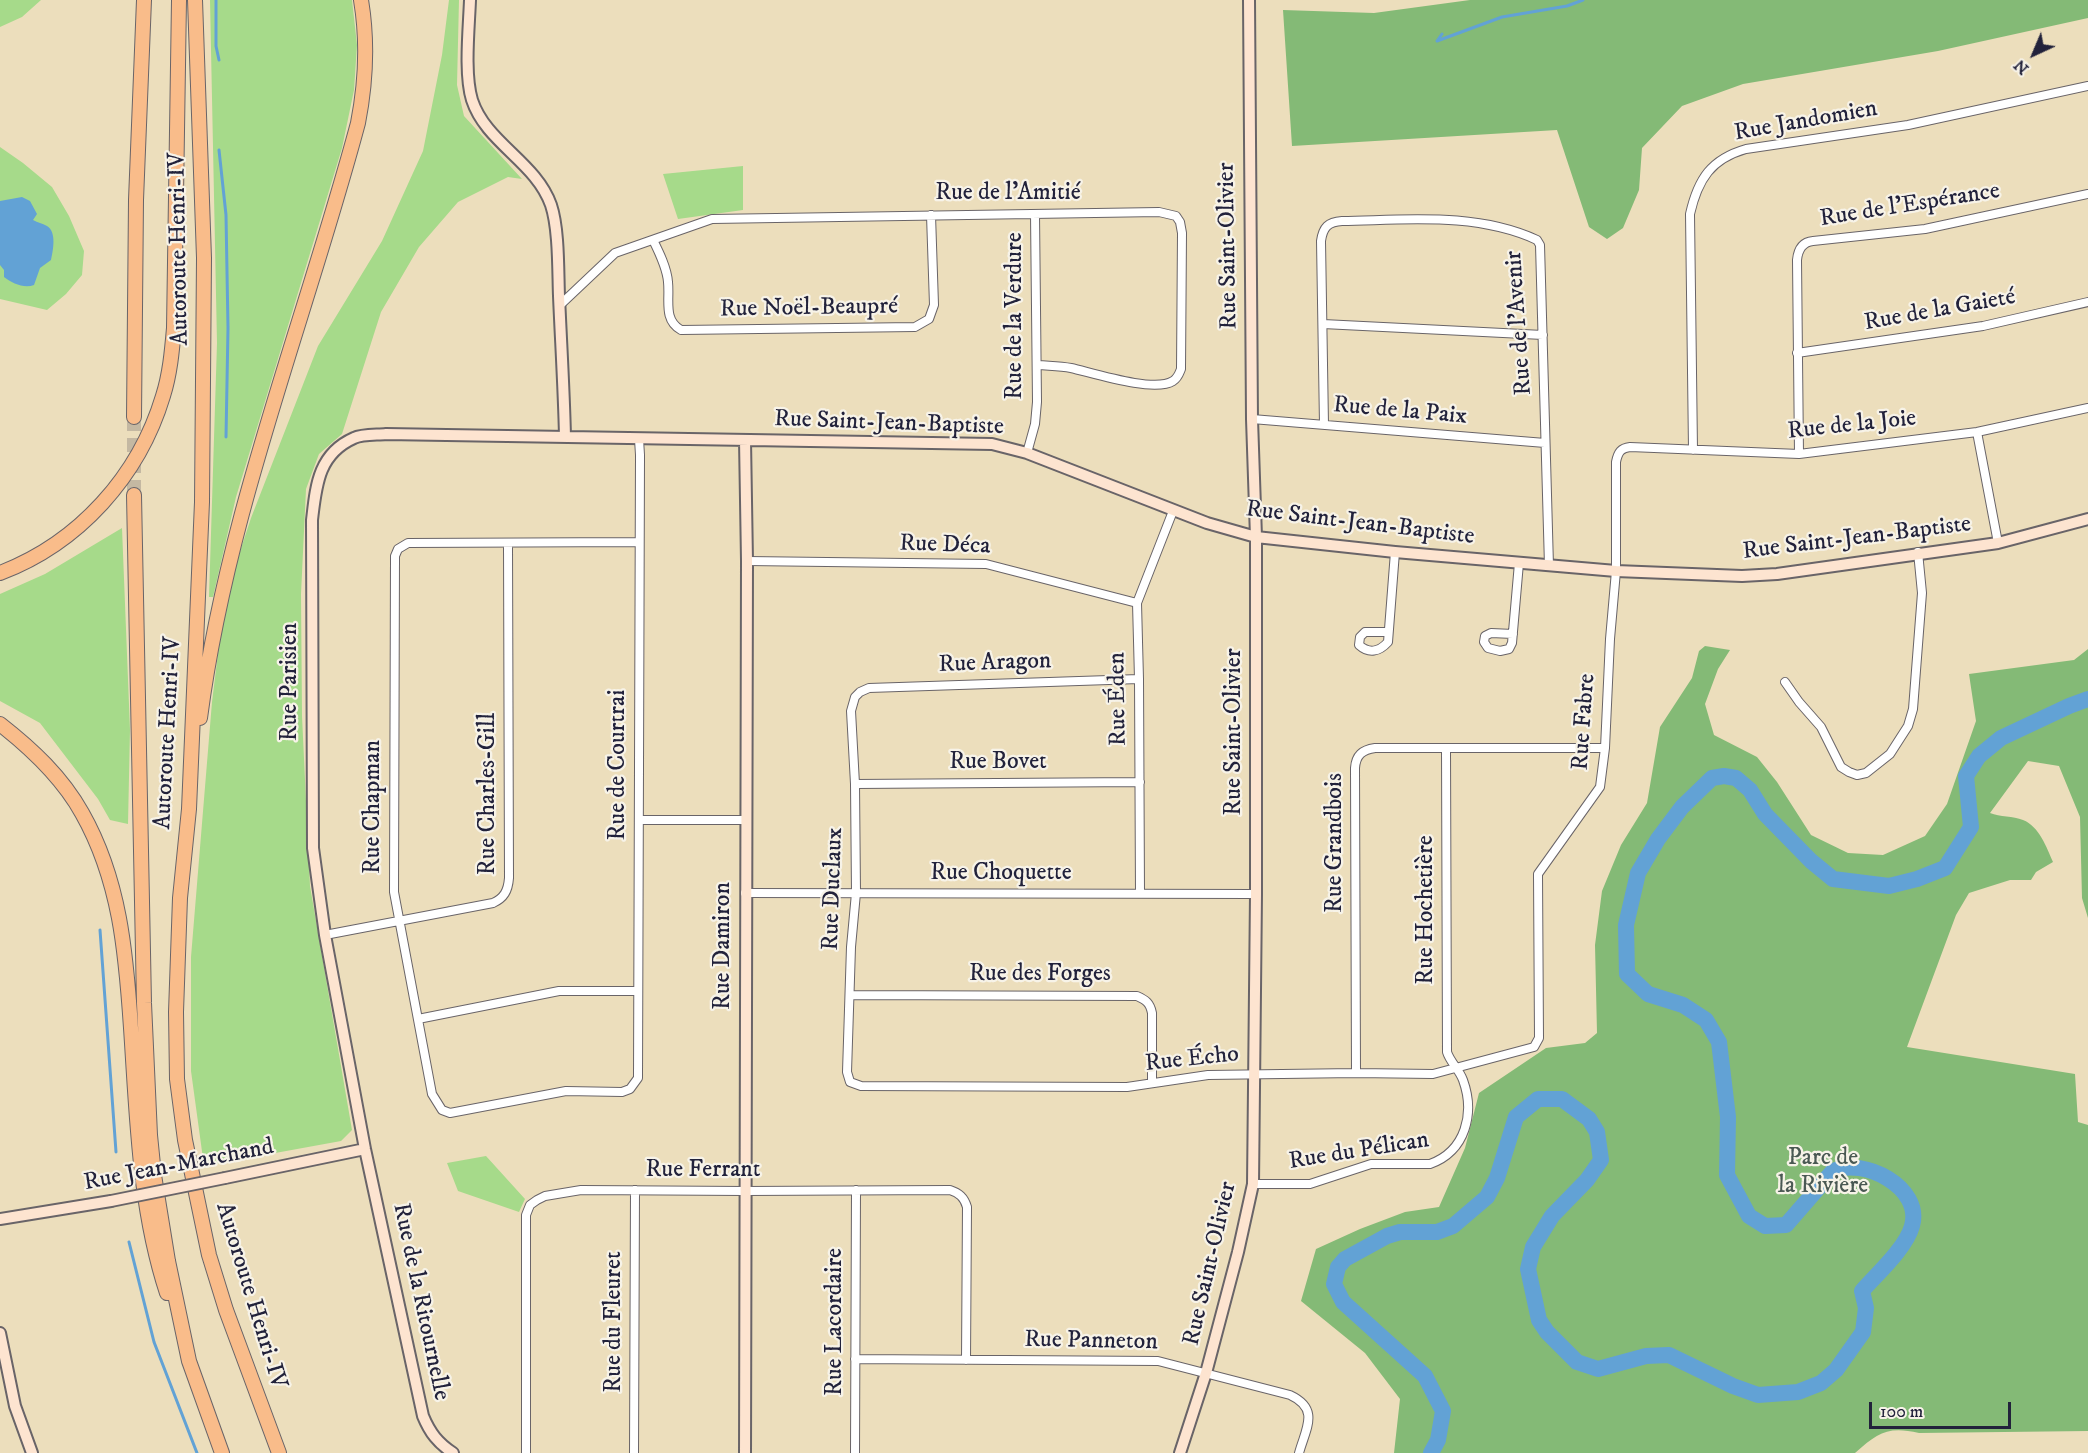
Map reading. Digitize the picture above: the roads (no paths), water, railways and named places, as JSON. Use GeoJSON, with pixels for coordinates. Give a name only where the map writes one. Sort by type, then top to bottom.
{"type":"FeatureCollection","features":[{"type":"Feature","properties":{"kind":"highway","name":"Autoroute Henri-IV"},"geometry":{"type":"LineString","coordinates":[[134,417],[136,200],[144,0]]}},
{"type":"Feature","properties":{"kind":"highway"},"geometry":{"type":"LineString","coordinates":[[0,573],[27,561],[72,532],[108,498],[139,454],[151,431],[163,396],[170,367],[174,328],[180,0]]}},
{"type":"Feature","properties":{"kind":"highway","name":"Autoroute Henri-IV"},"geometry":{"type":"LineString","coordinates":[[195,0],[203,201],[202,502],[189,809],[180,898],[176,1012],[177,1079],[185,1140],[209,1255],[226,1310],[279,1453]]}},
{"type":"Feature","properties":{"kind":"highway"},"geometry":{"type":"LineString","coordinates":[[189,809],[205,679],[230,558],[255,464],[358,123],[366,42],[361,0]]}},
{"type":"Feature","properties":{"kind":"highway","name":"Autoroute Henri-IV"},"geometry":{"type":"LineString","coordinates":[[134,495],[144,1002],[150,1135],[168,1261],[189,1360],[222,1453]]}},
{"type":"Feature","properties":{"kind":"highway"},"geometry":{"type":"LineString","coordinates":[[0,724],[44,763],[67,790],[82,812],[111,878],[125,947],[138,1118],[149,1220],[157,1262],[189,1360]]}},
{"type":"Feature","properties":{"kind":"street"},"geometry":{"type":"LineString","coordinates":[[470,0],[469,81],[472,100],[485,124],[534,174],[550,201],[553,212],[560,305],[565,437]]}},
{"type":"Feature","properties":{"kind":"street","name":"Rue Saint-Olivier"},"geometry":{"type":"LineString","coordinates":[[1180,1453],[1206,1373],[1254,1184],[1256,537],[1252,419],[1249,0]]}},
{"type":"Feature","properties":{"kind":"street","name":"Rue Jandomien"},"geometry":{"type":"LineString","coordinates":[[1693,450],[1690,214],[1694,194],[1702,178],[1716,163],[1731,153],[1746,149],[1908,125],[2088,86]]}},
{"type":"Feature","properties":{"kind":"street","name":"Rue de l'Espérance"},"geometry":{"type":"LineString","coordinates":[[1799,454],[1797,260],[1798,252],[1808,242],[1925,229],[2088,194]]}},
{"type":"Feature","properties":{"kind":"street","name":"Rue de l'Amitié"},"geometry":{"type":"LineString","coordinates":[[560,305],[615,253],[712,219],[930,214],[1168,213],[1176,216],[1182,233],[1181,369],[1178,376],[1172,382],[1131,383],[1067,367],[1038,365]]}},
{"type":"Feature","properties":{"kind":"street","name":"Rue Noël-Beaupré"},"geometry":{"type":"LineString","coordinates":[[652,240],[658,250],[668,280],[670,320],[681,330],[915,327],[929,319],[934,306],[930,214]]}},
{"type":"Feature","properties":{"kind":"street","name":"Rue de la Verdure"},"geometry":{"type":"LineString","coordinates":[[1027,453],[1035,424],[1038,365],[1035,214]]}},
{"type":"Feature","properties":{"kind":"street","name":"Rue de l'Avenir"},"geometry":{"type":"LineString","coordinates":[[1324,425],[1321,241],[1323,231],[1328,225],[1333,221],[1342,220],[1459,220],[1484,223],[1537,240],[1540,245],[1549,566]]}},
{"type":"Feature","properties":{"kind":"street","name":"Rue de la Gaieté"},"geometry":{"type":"LineString","coordinates":[[1797,353],[1983,326],[2088,302]]}},
{"type":"Feature","properties":{"kind":"street"},"geometry":{"type":"LineString","coordinates":[[1323,324],[1543,335]]}},
{"type":"Feature","properties":{"kind":"street","name":"Rue de la Joie"},"geometry":{"type":"LineString","coordinates":[[1619,452],[1623,448],[1630,447],[1799,454],[1977,432],[2088,408]]}},
{"type":"Feature","properties":{"kind":"street","name":"Rue de la Paix"},"geometry":{"type":"LineString","coordinates":[[1252,419],[1545,444]]}},
{"type":"Feature","properties":{"kind":"street"},"geometry":{"type":"LineString","coordinates":[[1977,432],[1998,543]]}},
{"type":"Feature","properties":{"kind":"street","name":"Rue Parisien"},"geometry":{"type":"LineString","coordinates":[[365,1149],[325,935],[313,848],[311,784],[312,520],[317,482],[324,465],[335,451],[355,437],[386,434],[565,437]]}},
{"type":"Feature","properties":{"kind":"street","name":"Rue Saint-Jean-Baptiste"},"geometry":{"type":"LineString","coordinates":[[565,437],[992,444],[1027,453],[1173,511],[1256,537],[1395,552],[1616,571],[1742,576],[1777,574],[1918,552],[1998,543],[2088,519]]}},
{"type":"Feature","properties":{"kind":"street","name":"Rue de Courtrai"},"geometry":{"type":"LineString","coordinates":[[630,1089],[638,1078],[639,439]]}},
{"type":"Feature","properties":{"kind":"street","name":"Rue Damiron"},"geometry":{"type":"LineString","coordinates":[[745,440],[747,561],[745,1453]]}},
{"type":"Feature","properties":{"kind":"street","name":"Rue Fabre"},"geometry":{"type":"LineString","coordinates":[[1534,1047],[1539,1038],[1538,874],[1600,787],[1605,748],[1616,571],[1616,462],[1619,452]]}},
{"type":"Feature","properties":{"kind":"street","name":"Rue Éden"},"geometry":{"type":"LineString","coordinates":[[1140,894],[1137,603],[1173,511]]}},
{"type":"Feature","properties":{"kind":"street","name":"Rue Chapman"},"geometry":{"type":"LineString","coordinates":[[630,1089],[622,1092],[553,1092],[450,1113],[442,1110],[432,1094],[393,878],[395,556],[398,549],[408,543],[639,542]]}},
{"type":"Feature","properties":{"kind":"street","name":"Rue Charles-Gill"},"geometry":{"type":"LineString","coordinates":[[325,935],[493,903],[500,900],[508,887],[508,543]]}},
{"type":"Feature","properties":{"kind":"street"},"geometry":{"type":"LineString","coordinates":[[1388,632],[1395,552]]}},
{"type":"Feature","properties":{"kind":"street"},"geometry":{"type":"LineString","coordinates":[[1785,682],[1821,727],[1841,767],[1857,775],[1866,773],[1890,754],[1908,726],[1913,709],[1922,593],[1918,552]]}},
{"type":"Feature","properties":{"kind":"street","name":"Rue Déca"},"geometry":{"type":"LineString","coordinates":[[747,561],[986,564],[1137,603]]}},
{"type":"Feature","properties":{"kind":"street"},"geometry":{"type":"LineString","coordinates":[[1513,634],[1519,563]]}},
{"type":"Feature","properties":{"kind":"street","name":"Rue Aragon"},"geometry":{"type":"LineString","coordinates":[[855,697],[869,688],[1139,679]]}},
{"type":"Feature","properties":{"kind":"street","name":"Rue Duclaux"},"geometry":{"type":"LineString","coordinates":[[850,1082],[847,1072],[851,947],[856,893],[855,784],[851,711],[855,697]]}},
{"type":"Feature","properties":{"kind":"street","name":"Rue Grandbois"},"geometry":{"type":"LineString","coordinates":[[1356,1073],[1356,759],[1366,749],[1375,748],[1605,748]]}},
{"type":"Feature","properties":{"kind":"street","name":"Rue Hochetière"},"geometry":{"type":"LineString","coordinates":[[1446,748],[1447,1052],[1448,1058],[1458,1068]]}},
{"type":"Feature","properties":{"kind":"street","name":"Rue Bovet"},"geometry":{"type":"LineString","coordinates":[[855,784],[1140,782]]}},
{"type":"Feature","properties":{"kind":"street"},"geometry":{"type":"LineString","coordinates":[[639,820],[745,820]]}},
{"type":"Feature","properties":{"kind":"street","name":"Rue Choquette"},"geometry":{"type":"LineString","coordinates":[[745,893],[1256,894]]}},
{"type":"Feature","properties":{"kind":"street"},"geometry":{"type":"LineString","coordinates":[[418,1019],[559,991],[638,991]]}},
{"type":"Feature","properties":{"kind":"street","name":"Rue des Forges"},"geometry":{"type":"LineString","coordinates":[[850,995],[1137,996],[1145,999],[1152,1013],[1152,1082]]}},
{"type":"Feature","properties":{"kind":"street","name":"Rue Écho"},"geometry":{"type":"LineString","coordinates":[[850,1082],[861,1086],[1127,1087],[1208,1075],[1433,1074],[1534,1047]]}},
{"type":"Feature","properties":{"kind":"street","name":"Rue du Pélican"},"geometry":{"type":"LineString","coordinates":[[1254,1184],[1310,1184],[1371,1164],[1419,1166],[1438,1161],[1455,1149],[1463,1137],[1469,1113],[1464,1082],[1458,1068]]}},
{"type":"Feature","properties":{"kind":"street","name":"Rue Jean-Marchand"},"geometry":{"type":"LineString","coordinates":[[0,1219],[111,1201],[365,1149]]}},
{"type":"Feature","properties":{"kind":"street","name":"Rue de la Ritournelle"},"geometry":{"type":"LineString","coordinates":[[365,1149],[423,1416],[430,1432],[441,1445],[453,1453]]}},
{"type":"Feature","properties":{"kind":"street","name":"Rue Ferrant"},"geometry":{"type":"LineString","coordinates":[[526,1453],[526,1215],[528,1209],[537,1200],[554,1195],[581,1190],[950,1190],[958,1193],[964,1199],[967,1207],[966,1360]]}},
{"type":"Feature","properties":{"kind":"street","name":"Rue du Fleuret"},"geometry":{"type":"LineString","coordinates":[[634,1190],[634,1453]]}},
{"type":"Feature","properties":{"kind":"street","name":"Rue Lacordaire"},"geometry":{"type":"LineString","coordinates":[[855,1453],[856,1190]]}},
{"type":"Feature","properties":{"kind":"street"},"geometry":{"type":"LineString","coordinates":[[0,1333],[15,1406],[32,1453]]}},
{"type":"Feature","properties":{"kind":"street","name":"Rue Panneton"},"geometry":{"type":"LineString","coordinates":[[855,1359],[1158,1361],[1290,1395],[1300,1400],[1309,1412],[1309,1420],[1299,1453]]}},
{"type":"Feature","properties":{"kind":"water"},"geometry":{"type":"Polygon","coordinates":[[[22,197],[30,201],[37,214],[33,220],[47,226],[53,237],[51,260],[40,268],[34,285],[30,286],[18,285],[4,277],[4,270],[0,265],[0,201],[22,197]]]}},
{"type":"Feature","properties":{"kind":"waterway"},"geometry":{"type":"LineString","coordinates":[[216,0],[216,46],[219,60]]}},
{"type":"Feature","properties":{"kind":"waterway"},"geometry":{"type":"LineString","coordinates":[[1442,34],[1437,41],[1502,17],[1567,6],[1583,0]]}},
{"type":"Feature","properties":{"kind":"waterway"},"geometry":{"type":"LineString","coordinates":[[219,150],[226,215],[228,328],[226,437]]}},
{"type":"Feature","properties":{"kind":"waterway"},"geometry":{"type":"LineString","coordinates":[[1431,1453],[1438,1440],[1443,1411],[1425,1376],[1343,1302],[1334,1284],[1338,1267],[1345,1259],[1387,1236],[1400,1232],[1437,1232],[1453,1226],[1487,1197],[1497,1178],[1516,1117],[1538,1099],[1562,1099],[1589,1119],[1597,1132],[1601,1160],[1587,1180],[1552,1216],[1533,1247],[1528,1269],[1539,1320],[1547,1332],[1577,1362],[1598,1369],[1646,1356],[1669,1355],[1733,1386],[1758,1395],[1798,1392],[1821,1383],[1836,1370],[1863,1332],[1866,1308],[1862,1291],[1883,1269],[1909,1234],[1913,1212],[1909,1199],[1900,1188],[1874,1172],[1860,1168],[1845,1168],[1833,1171],[1786,1225],[1765,1226],[1749,1216],[1727,1175],[1728,1117],[1719,1042],[1706,1020],[1683,1005],[1648,994],[1627,974],[1626,925],[1638,873],[1658,839],[1682,807],[1712,778],[1724,776],[1736,778],[1750,790],[1765,814],[1811,861],[1833,879],[1889,886],[1917,879],[1945,868],[1971,827],[1966,776],[1979,756],[2001,738],[2088,699]]}},
{"type":"Feature","properties":{"kind":"waterway"},"geometry":{"type":"LineString","coordinates":[[100,930],[116,1152]]}},
{"type":"Feature","properties":{"kind":"waterway"},"geometry":{"type":"LineString","coordinates":[[129,1242],[154,1342],[197,1453]]}},
{"type":"Feature","properties":{"kind":"tunnel"},"geometry":{"type":"LineString","coordinates":[[134,417],[134,495]]}},
{"type":"Feature","properties":{"kind":"park label","name":"Parc de la Rivière"},"geometry":{"type":"Point","coordinates":[1823,1173]}}]}
